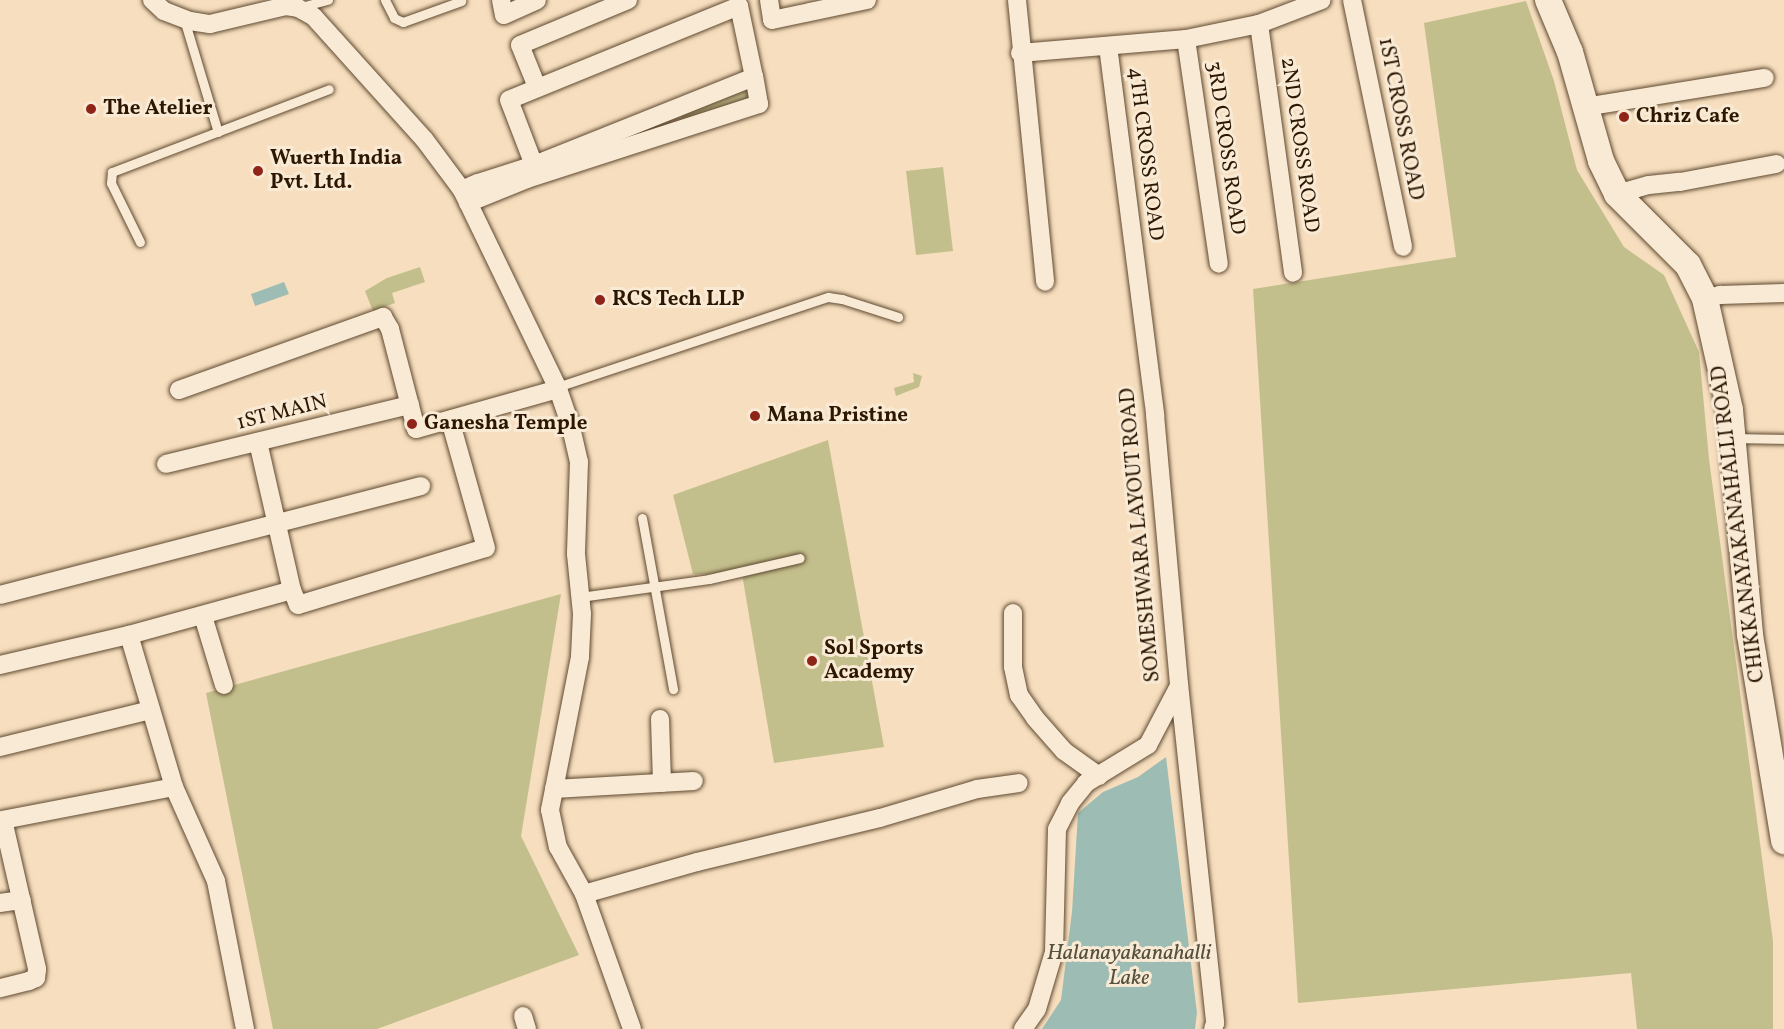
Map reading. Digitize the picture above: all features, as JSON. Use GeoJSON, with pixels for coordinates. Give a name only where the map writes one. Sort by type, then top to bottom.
{"type":"FeatureCollection","features":[{"type":"Feature","properties":{"kind":"main road","name":"CHIKKANAYAKANAHALLI ROAD"},"geometry":{"type":"LineString","coordinates":[[1548,0],[1570,52],[1601,161],[1617,194],[1688,266],[1705,299],[1721,362],[1733,438],[1750,635],[1784,841]]}},
{"type":"Feature","properties":{"kind":"street"},"geometry":{"type":"LineString","coordinates":[[152,0],[164,11],[184,19],[210,24],[286,6],[298,8],[314,17],[416,130],[465,197],[558,388],[579,462],[576,554],[582,614],[580,657],[550,810],[558,847],[584,894],[632,1029]]}},
{"type":"Feature","properties":{"kind":"street"},"geometry":{"type":"LineString","coordinates":[[501,0],[504,15],[537,0]]}},
{"type":"Feature","properties":{"kind":"street"},"geometry":{"type":"LineString","coordinates":[[537,87],[520,45],[628,0]]}},
{"type":"Feature","properties":{"kind":"street"},"geometry":{"type":"LineString","coordinates":[[769,0],[772,20],[867,0]]}},
{"type":"Feature","properties":{"kind":"street"},"geometry":{"type":"LineString","coordinates":[[1017,0],[1020,53],[1045,282]]}},
{"type":"Feature","properties":{"kind":"street","name":"1ST CROSS ROAD"},"geometry":{"type":"LineString","coordinates":[[1353,0],[1403,247]]}},
{"type":"Feature","properties":{"kind":"street"},"geometry":{"type":"LineString","coordinates":[[1020,53],[1186,39],[1259,24],[1313,1]]}},
{"type":"Feature","properties":{"kind":"street"},"geometry":{"type":"LineString","coordinates":[[739,3],[759,104],[528,171],[509,100],[739,3]]}},
{"type":"Feature","properties":{"kind":"street","name":"2ND CROSS ROAD"},"geometry":{"type":"LineString","coordinates":[[1259,24],[1293,273]]}},
{"type":"Feature","properties":{"kind":"street","name":"3RD CROSS ROAD"},"geometry":{"type":"LineString","coordinates":[[1186,39],[1219,264]]}},
{"type":"Feature","properties":{"kind":"street","name":"4TH CROSS ROAD"},"geometry":{"type":"LineString","coordinates":[[1108,46],[1137,268]]}},
{"type":"Feature","properties":{"kind":"street"},"geometry":{"type":"LineString","coordinates":[[465,197],[754,77]]}},
{"type":"Feature","properties":{"kind":"street"},"geometry":{"type":"LineString","coordinates":[[1585,107],[1765,78]]}},
{"type":"Feature","properties":{"kind":"street"},"geometry":{"type":"LineString","coordinates":[[1617,194],[1649,185],[1680,183],[1776,164]]}},
{"type":"Feature","properties":{"kind":"street","name":"SOMESHWARA LAYOUT ROAD"},"geometry":{"type":"LineString","coordinates":[[1023,1029],[1036,1009],[1054,952],[1057,829],[1070,803],[1086,783],[1148,745],[1179,684],[1155,415],[1137,268]]}},
{"type":"Feature","properties":{"kind":"street"},"geometry":{"type":"LineString","coordinates":[[1705,299],[1720,295],[1784,292]]}},
{"type":"Feature","properties":{"kind":"street"},"geometry":{"type":"LineString","coordinates":[[179,390],[383,317],[390,328],[417,429],[558,388]]}},
{"type":"Feature","properties":{"kind":"street","name":"1ST MAIN"},"geometry":{"type":"LineString","coordinates":[[166,464],[410,405]]}},
{"type":"Feature","properties":{"kind":"street"},"geometry":{"type":"LineString","coordinates":[[258,442],[292,590],[298,605],[486,548],[450,420]]}},
{"type":"Feature","properties":{"kind":"street"},"geometry":{"type":"LineString","coordinates":[[0,596],[421,486]]}},
{"type":"Feature","properties":{"kind":"street"},"geometry":{"type":"LineString","coordinates":[[0,665],[203,616],[292,590]]}},
{"type":"Feature","properties":{"kind":"street"},"geometry":{"type":"LineString","coordinates":[[1013,613],[1013,667],[1019,695],[1035,718],[1065,751],[1099,776]]}},
{"type":"Feature","properties":{"kind":"street"},"geometry":{"type":"LineString","coordinates":[[203,616],[224,685]]}},
{"type":"Feature","properties":{"kind":"street"},"geometry":{"type":"LineString","coordinates":[[129,635],[174,787],[216,881],[244,1029]]}},
{"type":"Feature","properties":{"kind":"street"},"geometry":{"type":"LineString","coordinates":[[1179,684],[1215,1023],[1213,1029]]}},
{"type":"Feature","properties":{"kind":"street"},"geometry":{"type":"LineString","coordinates":[[0,747],[151,710]]}},
{"type":"Feature","properties":{"kind":"street"},"geometry":{"type":"LineString","coordinates":[[660,719],[662,783]]}},
{"type":"Feature","properties":{"kind":"street"},"geometry":{"type":"LineString","coordinates":[[554,789],[694,781]]}},
{"type":"Feature","properties":{"kind":"street"},"geometry":{"type":"LineString","coordinates":[[584,894],[697,862],[880,818],[977,789],[1019,783]]}},
{"type":"Feature","properties":{"kind":"street"},"geometry":{"type":"LineString","coordinates":[[0,988],[36,978],[38,969],[2,821],[174,787]]}},
{"type":"Feature","properties":{"kind":"street"},"geometry":{"type":"LineString","coordinates":[[0,903],[22,900]]}},
{"type":"Feature","properties":{"kind":"lane"},"geometry":{"type":"LineString","coordinates":[[298,8],[328,0]]}},
{"type":"Feature","properties":{"kind":"lane"},"geometry":{"type":"LineString","coordinates":[[385,0],[394,18],[403,22],[461,1]]}},
{"type":"Feature","properties":{"kind":"lane"},"geometry":{"type":"LineString","coordinates":[[184,19],[218,132]]}},
{"type":"Feature","properties":{"kind":"lane"},"geometry":{"type":"LineString","coordinates":[[140,242],[111,183],[112,172],[329,89]]}},
{"type":"Feature","properties":{"kind":"lane"},"geometry":{"type":"LineString","coordinates":[[558,388],[828,297],[842,299],[898,317]]}},
{"type":"Feature","properties":{"kind":"lane"},"geometry":{"type":"LineString","coordinates":[[1733,438],[1784,440]]}},
{"type":"Feature","properties":{"kind":"lane"},"geometry":{"type":"LineString","coordinates":[[642,518],[673,689]]}},
{"type":"Feature","properties":{"kind":"lane"},"geometry":{"type":"LineString","coordinates":[[580,597],[710,579],[800,558]]}},
{"type":"Feature","properties":{"kind":"shaded area"},"geometry":{"type":"Polygon","coordinates":[[[1526,1],[1554,81],[1577,170],[1624,247],[1664,275],[1699,352],[1709,459],[1773,941],[1773,1029],[1637,1029],[1631,973],[1298,1003],[1253,289],[1456,257],[1424,23],[1526,1]]]}},
{"type":"Feature","properties":{"kind":"shaded area"},"geometry":{"type":"Polygon","coordinates":[[[747,83],[752,100],[684,122],[679,109],[747,83]]]}},
{"type":"Feature","properties":{"kind":"shaded area"},"geometry":{"type":"Polygon","coordinates":[[[943,167],[953,251],[916,255],[906,171],[943,167]]]}},
{"type":"Feature","properties":{"kind":"shaded area"},"geometry":{"type":"Polygon","coordinates":[[[420,267],[425,282],[392,293],[395,303],[373,311],[365,291],[387,278],[420,267]]]}},
{"type":"Feature","properties":{"kind":"shaded area"},"geometry":{"type":"Polygon","coordinates":[[[913,373],[922,376],[919,387],[896,396],[894,388],[914,382],[913,373]]]}},
{"type":"Feature","properties":{"kind":"shaded area","name":"Sol Sports Academy"},"geometry":{"type":"Polygon","coordinates":[[[828,440],[884,747],[774,763],[741,568],[722,575],[693,574],[673,495],[828,440]]]}},
{"type":"Feature","properties":{"kind":"shaded area"},"geometry":{"type":"Polygon","coordinates":[[[561,594],[521,836],[579,955],[377,1029],[273,1029],[206,693],[561,594]]]}},
{"type":"Feature","properties":{"kind":"water"},"geometry":{"type":"Polygon","coordinates":[[[284,282],[289,294],[255,306],[251,294],[284,282]]]}},
{"type":"Feature","properties":{"kind":"water","name":"Halanayakanahalli Lake"},"geometry":{"type":"Polygon","coordinates":[[[1166,757],[1197,1013],[1195,1029],[1042,1029],[1061,1000],[1072,912],[1078,813],[1103,792],[1138,777],[1166,757]]]}},
{"type":"Feature","properties":{"kind":"place","name":"The Atelier"},"geometry":{"type":"Point","coordinates":[91,109]}},
{"type":"Feature","properties":{"kind":"place","name":"Chriz Cafe"},"geometry":{"type":"Point","coordinates":[1624,117]}},
{"type":"Feature","properties":{"kind":"place","name":"Wuerth India Pvt. Ltd."},"geometry":{"type":"Point","coordinates":[258,171]}},
{"type":"Feature","properties":{"kind":"place","name":"RCS Tech LLP"},"geometry":{"type":"Point","coordinates":[600,300]}},
{"type":"Feature","properties":{"kind":"place","name":"Mana Pristine"},"geometry":{"type":"Point","coordinates":[755,416]}},
{"type":"Feature","properties":{"kind":"place","name":"Ganesha Temple"},"geometry":{"type":"Point","coordinates":[412,424]}},
{"type":"Feature","properties":{"kind":"place","name":"Sol Sports Academy"},"geometry":{"type":"Point","coordinates":[812,661]}}]}
